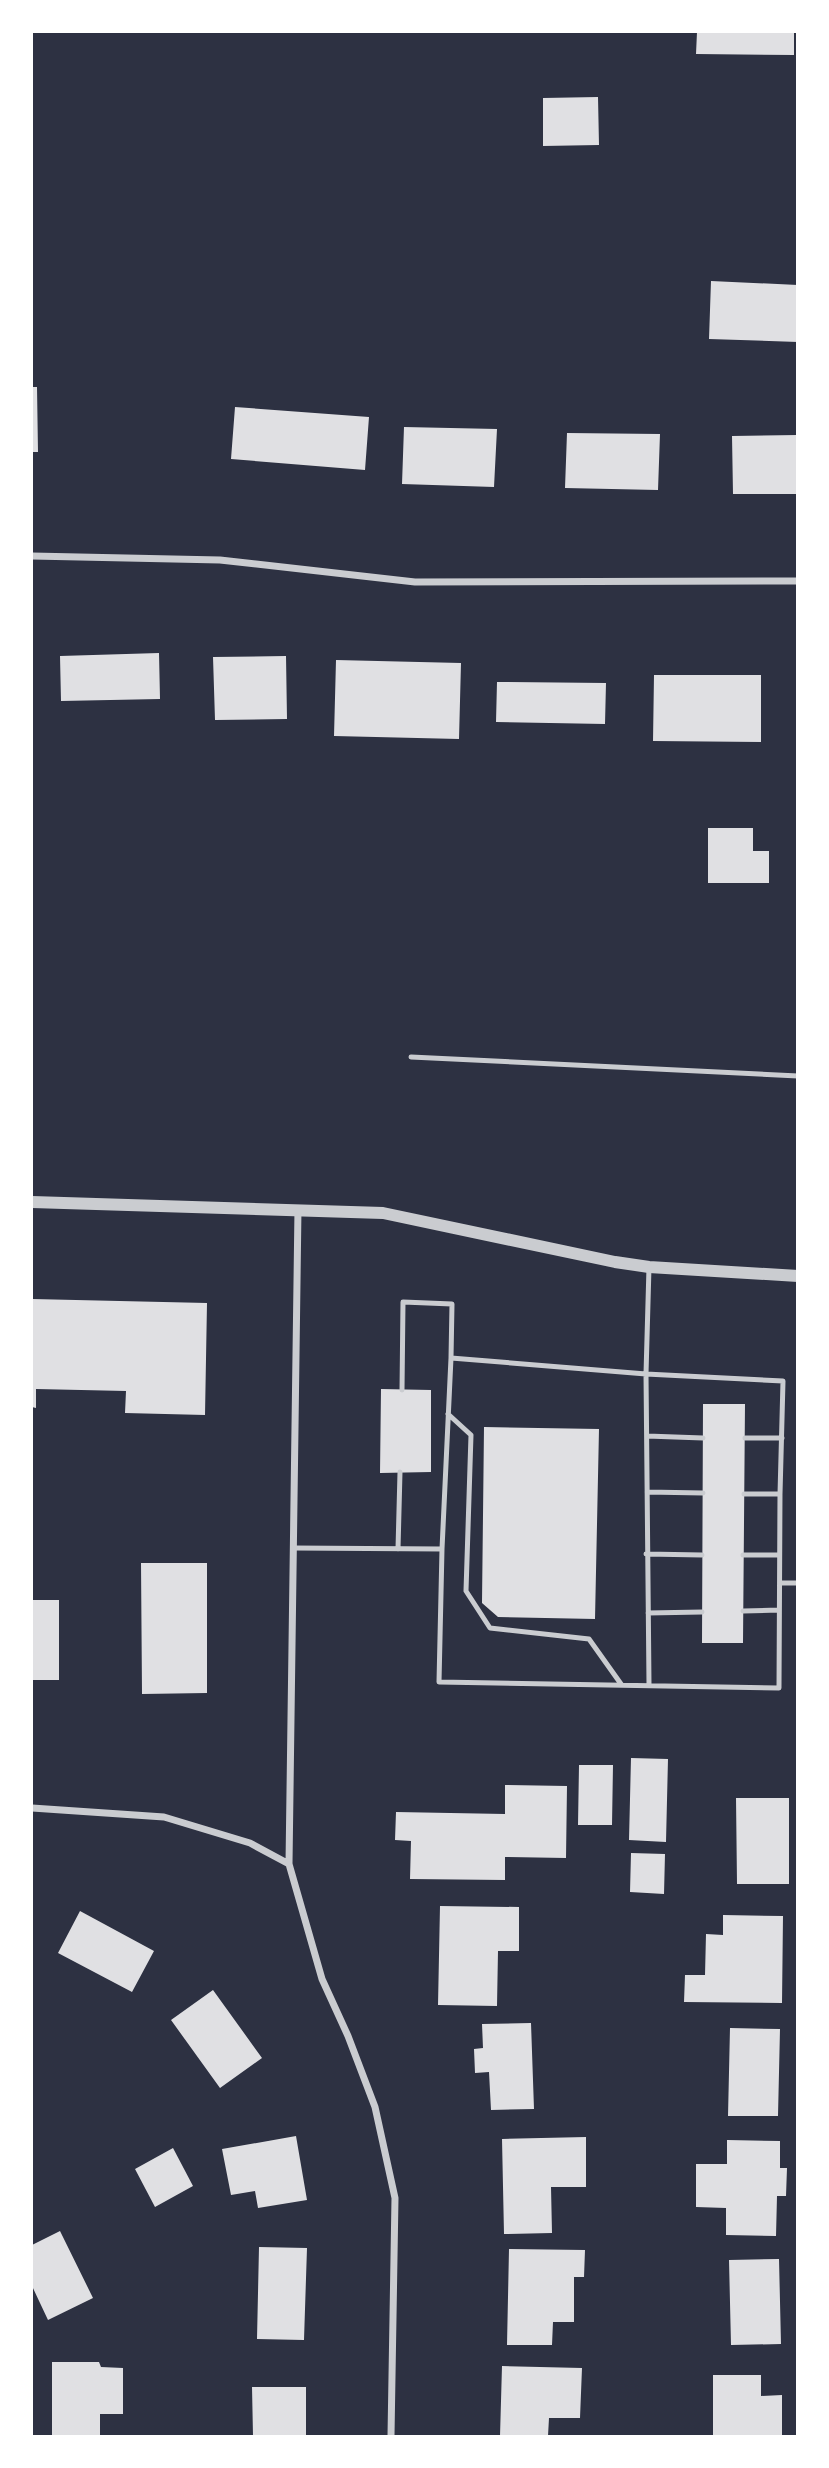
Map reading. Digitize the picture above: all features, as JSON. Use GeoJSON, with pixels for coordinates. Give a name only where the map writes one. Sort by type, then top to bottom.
{"type":"FeatureCollection","features":[{"type":"Feature","properties":{"kind":"street"},"geometry":{"type":"LineString","coordinates":[[32,556],[220,560],[415,582],[797,581]]}},
{"type":"Feature","properties":{"kind":"street"},"geometry":{"type":"LineString","coordinates":[[32,1202],[383,1213],[615,1262],[649,1267],[797,1276]]}},
{"type":"Feature","properties":{"kind":"street"},"geometry":{"type":"LineString","coordinates":[[298,1209],[289,1864],[322,1979],[348,2036],[375,2108],[395,2199],[391,2437]]}},
{"type":"Feature","properties":{"kind":"street"},"geometry":{"type":"LineString","coordinates":[[32,1808],[164,1818],[250,1843],[289,1864]]}},
{"type":"Feature","properties":{"kind":"lane"},"geometry":{"type":"LineString","coordinates":[[411,1056],[797,1076]]}},
{"type":"Feature","properties":{"kind":"lane"},"geometry":{"type":"LineString","coordinates":[[649,1267],[646,1374],[649,1684]]}},
{"type":"Feature","properties":{"kind":"lane"},"geometry":{"type":"LineString","coordinates":[[402,1390],[403,1302],[452,1304],[439,1682],[779,1688],[783,1381],[646,1374],[451,1358]]}},
{"type":"Feature","properties":{"kind":"lane"},"geometry":{"type":"LineString","coordinates":[[448,1414],[471,1436],[466,1591],[490,1628],[589,1639],[621,1684]]}},
{"type":"Feature","properties":{"kind":"lane"},"geometry":{"type":"LineString","coordinates":[[647,1436],[703,1438]]}},
{"type":"Feature","properties":{"kind":"lane"},"geometry":{"type":"LineString","coordinates":[[745,1438],[782,1438]]}},
{"type":"Feature","properties":{"kind":"lane"},"geometry":{"type":"LineString","coordinates":[[398,1549],[400,1472]]}},
{"type":"Feature","properties":{"kind":"lane"},"geometry":{"type":"LineString","coordinates":[[647,1492],[703,1493]]}},
{"type":"Feature","properties":{"kind":"lane"},"geometry":{"type":"LineString","coordinates":[[744,1494],[780,1494]]}},
{"type":"Feature","properties":{"kind":"lane"},"geometry":{"type":"LineString","coordinates":[[293,1548],[442,1549]]}},
{"type":"Feature","properties":{"kind":"lane"},"geometry":{"type":"LineString","coordinates":[[646,1555],[702,1555]]}},
{"type":"Feature","properties":{"kind":"lane"},"geometry":{"type":"LineString","coordinates":[[743,1555],[779,1555]]}},
{"type":"Feature","properties":{"kind":"lane"},"geometry":{"type":"LineString","coordinates":[[780,1583],[797,1583]]}},
{"type":"Feature","properties":{"kind":"lane"},"geometry":{"type":"LineString","coordinates":[[743,1611],[779,1610]]}},
{"type":"Feature","properties":{"kind":"lane"},"geometry":{"type":"LineString","coordinates":[[648,1613],[702,1612]]}},
{"type":"Feature","properties":{"kind":"building"},"geometry":{"type":"Polygon","coordinates":[[[697,32],[794,32],[794,55],[696,54],[697,32]]]}},
{"type":"Feature","properties":{"kind":"building"},"geometry":{"type":"Polygon","coordinates":[[[598,97],[599,145],[543,146],[543,98],[598,97]]]}},
{"type":"Feature","properties":{"kind":"building"},"geometry":{"type":"Polygon","coordinates":[[[711,281],[798,285],[798,342],[709,339],[711,281]]]}},
{"type":"Feature","properties":{"kind":"building"},"geometry":{"type":"Polygon","coordinates":[[[32,387],[37,387],[38,452],[32,452],[32,387]]]}},
{"type":"Feature","properties":{"kind":"building"},"geometry":{"type":"Polygon","coordinates":[[[235,407],[369,417],[365,470],[231,459],[235,407]]]}},
{"type":"Feature","properties":{"kind":"building"},"geometry":{"type":"Polygon","coordinates":[[[404,427],[497,429],[494,487],[402,484],[404,427]]]}},
{"type":"Feature","properties":{"kind":"building"},"geometry":{"type":"Polygon","coordinates":[[[567,433],[660,434],[658,490],[565,488],[567,433]]]}},
{"type":"Feature","properties":{"kind":"building"},"geometry":{"type":"Polygon","coordinates":[[[798,435],[798,494],[733,494],[732,436],[798,435]]]}},
{"type":"Feature","properties":{"kind":"building"},"geometry":{"type":"Polygon","coordinates":[[[159,653],[160,699],[61,701],[60,656],[159,653]]]}},
{"type":"Feature","properties":{"kind":"building"},"geometry":{"type":"Polygon","coordinates":[[[286,656],[287,719],[215,720],[213,657],[286,656]]]}},
{"type":"Feature","properties":{"kind":"building"},"geometry":{"type":"Polygon","coordinates":[[[336,660],[461,663],[459,739],[334,736],[336,660]]]}},
{"type":"Feature","properties":{"kind":"building"},"geometry":{"type":"Polygon","coordinates":[[[654,675],[761,675],[761,742],[653,741],[654,675]]]}},
{"type":"Feature","properties":{"kind":"building"},"geometry":{"type":"Polygon","coordinates":[[[497,682],[606,683],[605,724],[496,722],[497,682]]]}},
{"type":"Feature","properties":{"kind":"building"},"geometry":{"type":"Polygon","coordinates":[[[708,828],[753,828],[753,851],[769,851],[769,883],[708,883],[708,828]]]}},
{"type":"Feature","properties":{"kind":"building"},"geometry":{"type":"Polygon","coordinates":[[[32,1299],[207,1303],[205,1415],[125,1413],[126,1391],[36,1389],[36,1408],[32,1407],[32,1299]]]}},
{"type":"Feature","properties":{"kind":"building"},"geometry":{"type":"Polygon","coordinates":[[[381,1389],[431,1390],[431,1472],[380,1473],[381,1389]]]}},
{"type":"Feature","properties":{"kind":"building"},"geometry":{"type":"Polygon","coordinates":[[[703,1404],[745,1404],[743,1643],[702,1643],[703,1404]]]}},
{"type":"Feature","properties":{"kind":"building"},"geometry":{"type":"Polygon","coordinates":[[[484,1427],[599,1429],[595,1619],[498,1617],[482,1603],[484,1427]]]}},
{"type":"Feature","properties":{"kind":"building"},"geometry":{"type":"Polygon","coordinates":[[[141,1563],[207,1563],[207,1693],[142,1694],[141,1563]]]}},
{"type":"Feature","properties":{"kind":"building"},"geometry":{"type":"Polygon","coordinates":[[[32,1600],[59,1600],[59,1680],[32,1680],[32,1600]]]}},
{"type":"Feature","properties":{"kind":"building"},"geometry":{"type":"Polygon","coordinates":[[[631,1758],[668,1759],[666,1842],[629,1840],[631,1758]]]}},
{"type":"Feature","properties":{"kind":"building"},"geometry":{"type":"Polygon","coordinates":[[[579,1765],[613,1765],[612,1825],[578,1825],[579,1765]]]}},
{"type":"Feature","properties":{"kind":"building"},"geometry":{"type":"Polygon","coordinates":[[[505,1785],[567,1786],[566,1858],[505,1857],[505,1880],[410,1879],[411,1841],[395,1840],[396,1812],[505,1814],[505,1785]]]}},
{"type":"Feature","properties":{"kind":"building"},"geometry":{"type":"Polygon","coordinates":[[[736,1798],[789,1798],[789,1884],[737,1884],[736,1798]]]}},
{"type":"Feature","properties":{"kind":"building"},"geometry":{"type":"Polygon","coordinates":[[[631,1853],[665,1854],[664,1894],[630,1892],[631,1853]]]}},
{"type":"Feature","properties":{"kind":"building"},"geometry":{"type":"Polygon","coordinates":[[[440,1906],[519,1907],[519,1951],[498,1951],[497,2006],[438,2005],[440,1906]]]}},
{"type":"Feature","properties":{"kind":"building"},"geometry":{"type":"Polygon","coordinates":[[[80,1911],[154,1951],[132,1992],[58,1953],[80,1911]]]}},
{"type":"Feature","properties":{"kind":"building"},"geometry":{"type":"Polygon","coordinates":[[[723,1915],[783,1916],[782,2003],[684,2002],[685,1975],[705,1975],[706,1934],[723,1935],[723,1915]]]}},
{"type":"Feature","properties":{"kind":"building"},"geometry":{"type":"Polygon","coordinates":[[[213,1990],[262,2058],[220,2088],[171,2020],[213,1990]]]}},
{"type":"Feature","properties":{"kind":"building"},"geometry":{"type":"Polygon","coordinates":[[[531,2023],[534,2109],[491,2110],[489,2072],[475,2073],[474,2049],[483,2048],[482,2024],[531,2023]]]}},
{"type":"Feature","properties":{"kind":"building"},"geometry":{"type":"Polygon","coordinates":[[[730,2028],[780,2029],[778,2116],[728,2116],[730,2028]]]}},
{"type":"Feature","properties":{"kind":"building"},"geometry":{"type":"Polygon","coordinates":[[[296,2136],[307,2200],[258,2208],[255,2191],[231,2195],[222,2149],[296,2136]]]}},
{"type":"Feature","properties":{"kind":"building"},"geometry":{"type":"Polygon","coordinates":[[[586,2137],[586,2187],[551,2187],[552,2233],[504,2234],[502,2139],[586,2137]]]}},
{"type":"Feature","properties":{"kind":"building"},"geometry":{"type":"Polygon","coordinates":[[[727,2140],[780,2141],[780,2168],[787,2168],[786,2196],[777,2196],[776,2236],[726,2235],[726,2208],[696,2207],[696,2164],[727,2164],[727,2140]]]}},
{"type":"Feature","properties":{"kind":"building"},"geometry":{"type":"Polygon","coordinates":[[[173,2148],[193,2186],[155,2207],[135,2169],[173,2148]]]}},
{"type":"Feature","properties":{"kind":"building"},"geometry":{"type":"Polygon","coordinates":[[[60,2231],[93,2298],[48,2320],[32,2286],[32,2245],[60,2231]]]}},
{"type":"Feature","properties":{"kind":"building"},"geometry":{"type":"Polygon","coordinates":[[[259,2247],[307,2248],[304,2340],[257,2339],[259,2247]]]}},
{"type":"Feature","properties":{"kind":"building"},"geometry":{"type":"Polygon","coordinates":[[[509,2249],[585,2250],[584,2277],[574,2277],[574,2322],[553,2322],[552,2345],[507,2345],[509,2249]]]}},
{"type":"Feature","properties":{"kind":"building"},"geometry":{"type":"Polygon","coordinates":[[[779,2259],[781,2344],[731,2345],[729,2260],[779,2259]]]}},
{"type":"Feature","properties":{"kind":"building"},"geometry":{"type":"Polygon","coordinates":[[[52,2362],[99,2362],[101,2367],[123,2368],[123,2414],[100,2414],[100,2436],[52,2436],[52,2362]]]}},
{"type":"Feature","properties":{"kind":"building"},"geometry":{"type":"Polygon","coordinates":[[[502,2366],[582,2368],[580,2418],[549,2418],[548,2436],[500,2436],[502,2366]]]}},
{"type":"Feature","properties":{"kind":"building"},"geometry":{"type":"Polygon","coordinates":[[[713,2375],[761,2375],[761,2396],[782,2395],[782,2436],[713,2436],[713,2375]]]}},
{"type":"Feature","properties":{"kind":"building"},"geometry":{"type":"Polygon","coordinates":[[[252,2387],[306,2387],[306,2436],[253,2436],[252,2387]]]}}]}
